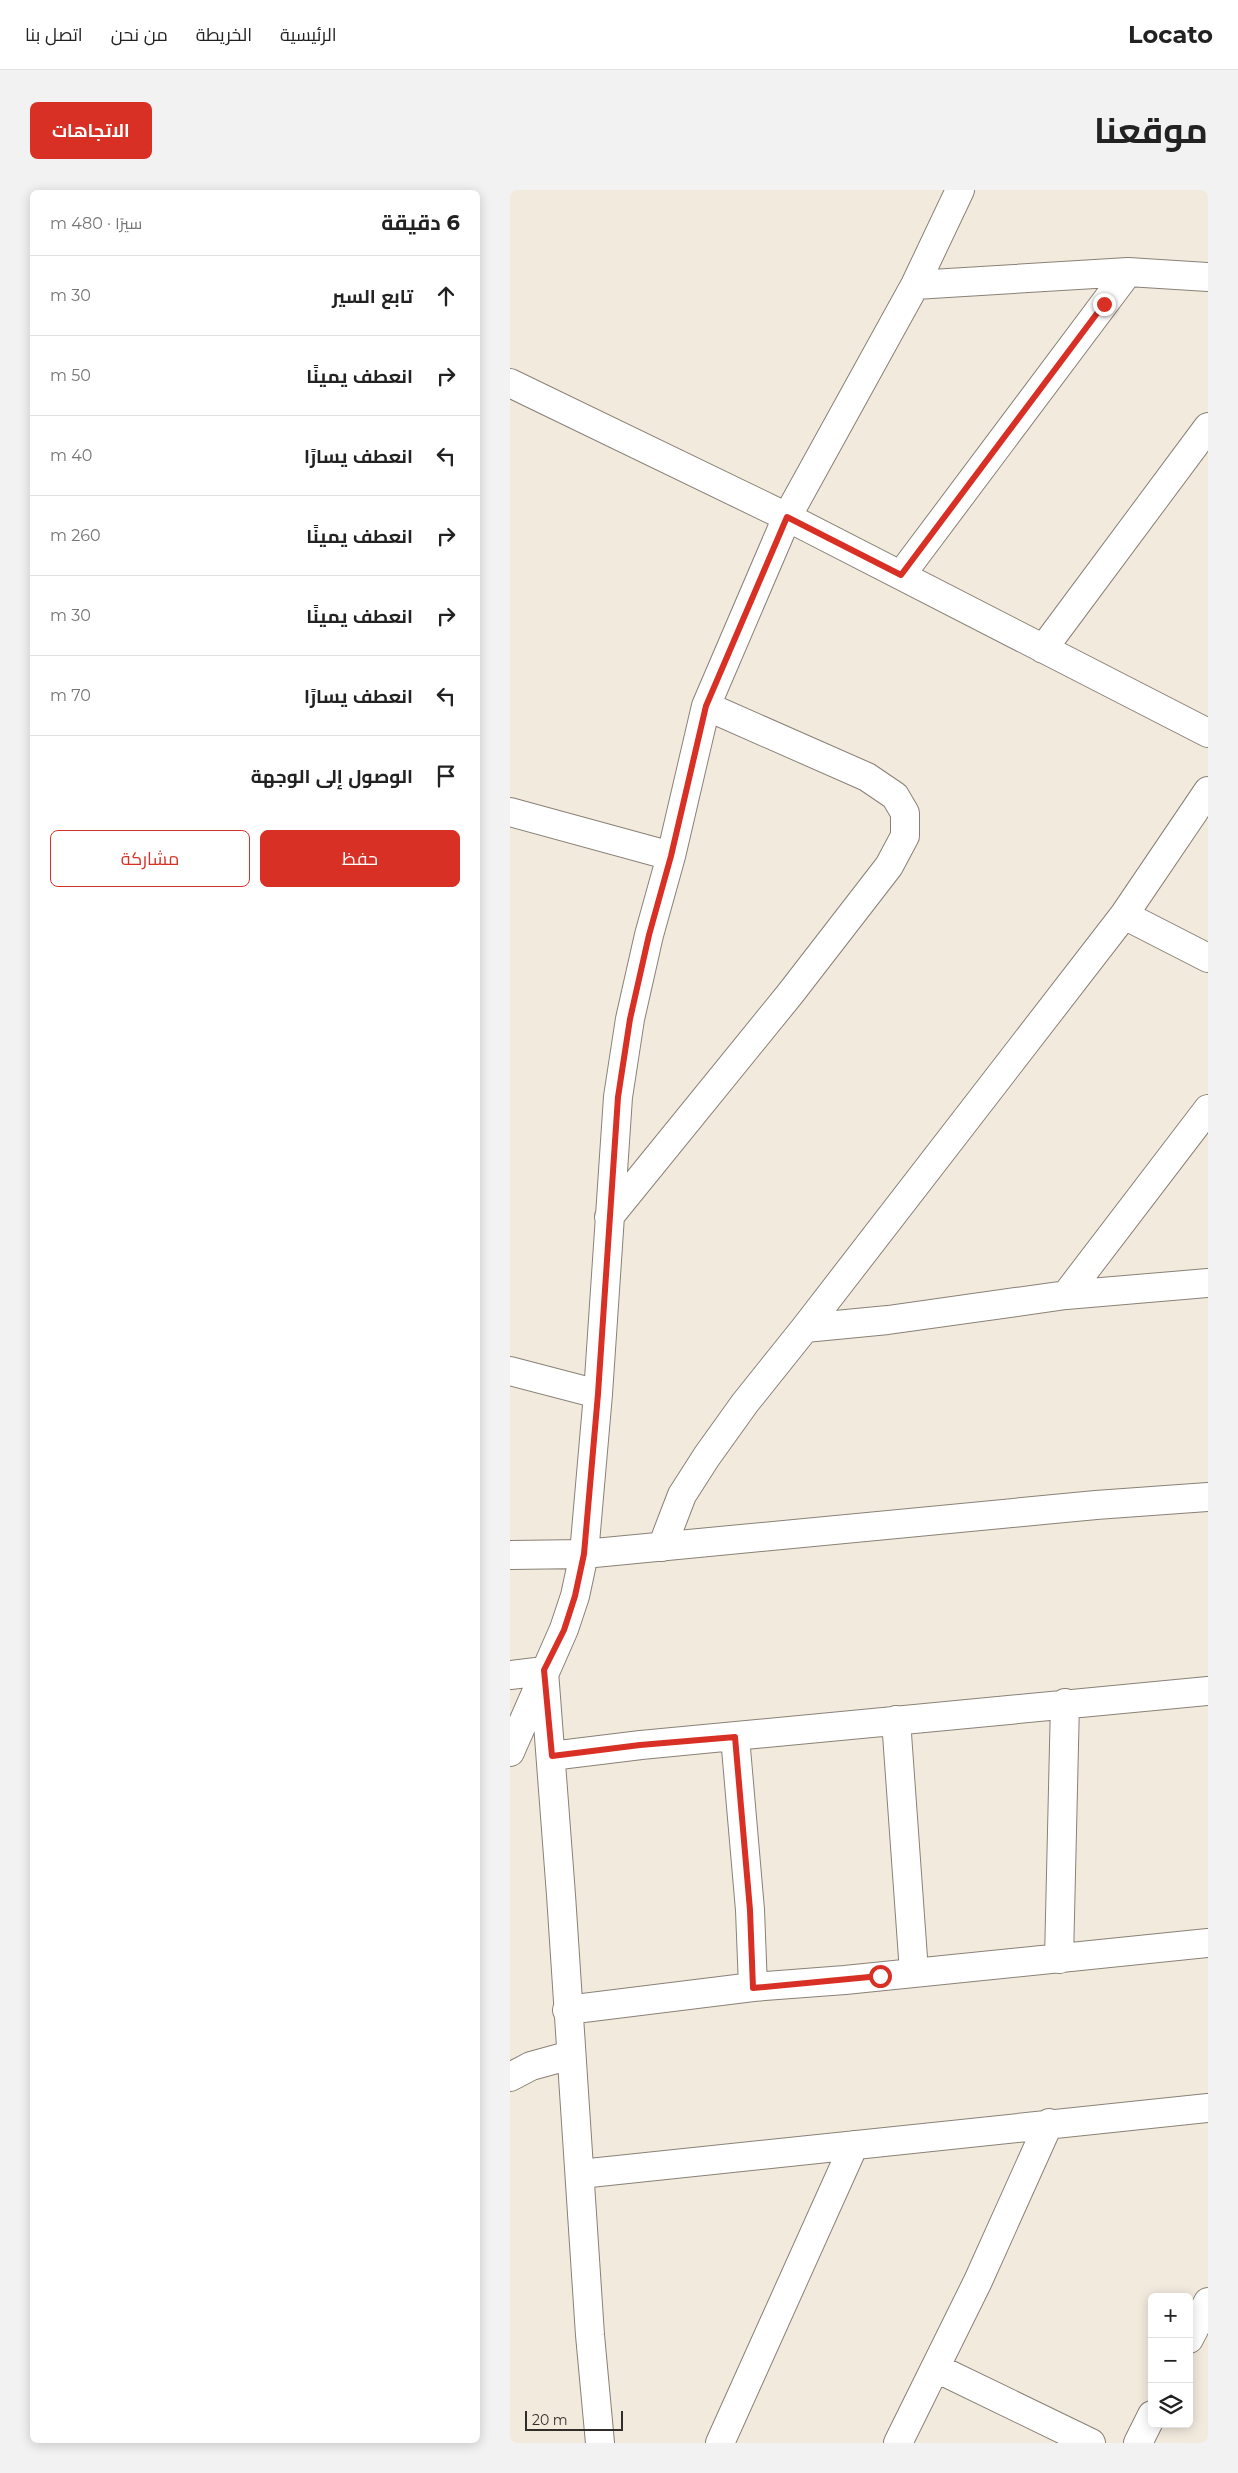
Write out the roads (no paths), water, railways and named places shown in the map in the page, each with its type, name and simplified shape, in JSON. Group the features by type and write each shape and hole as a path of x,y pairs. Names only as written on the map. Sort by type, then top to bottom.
{"street":[{"path":"510,1752 544,1670 564,1630 575,1596 584,1554 598,1394 618,1097 630,1019 706,706 787,517 915,285 960,190"},
{"path":"915,285 1128,272 1208,277"},
{"path":"901,575 1128,272"},
{"path":"510,383 787,517 1208,733"},
{"path":"1044,649 1208,427"},
{"path":"609,1217 790,994 889,866 905,836 905,813 895,796 867,777 706,706"},
{"path":"662,1547 682,1496 707,1456 745,1403 1124,915 1208,791"},
{"path":"510,812 671,856"},
{"path":"1124,915 1208,958"},
{"path":"1066,1295 1208,1109"},
{"path":"805,1328 888,1320 1066,1295 1208,1283"},
{"path":"510,1371 598,1394"},
{"path":"510,1555 584,1554 1096,1505 1208,1497"},
{"path":"510,1675 544,1670"},
{"path":"544,1670 552,1756 567,2010 599,2437 623,2443"},
{"path":"552,1756 640,1745 1065,1703 1208,1691"},
{"path":"1059,1960 1065,1703"},
{"path":"896,1720 914,1972"},
{"path":"735,1737 750,1910 753,1988"},
{"path":"567,2010 753,1988 1059,1960 1208,1943"},
{"path":"510,2076 531,2066 571,2055"},
{"path":"580,2174 1208,2108"},
{"path":"898,2443 936,2368 1026,2178 1049,2124"},
{"path":"720,2443 854,2145"},
{"path":"1190,2338 1208,2302"},
{"path":"936,2368 1091,2443"},
{"path":"1138,2443 1148,2423"}]}
